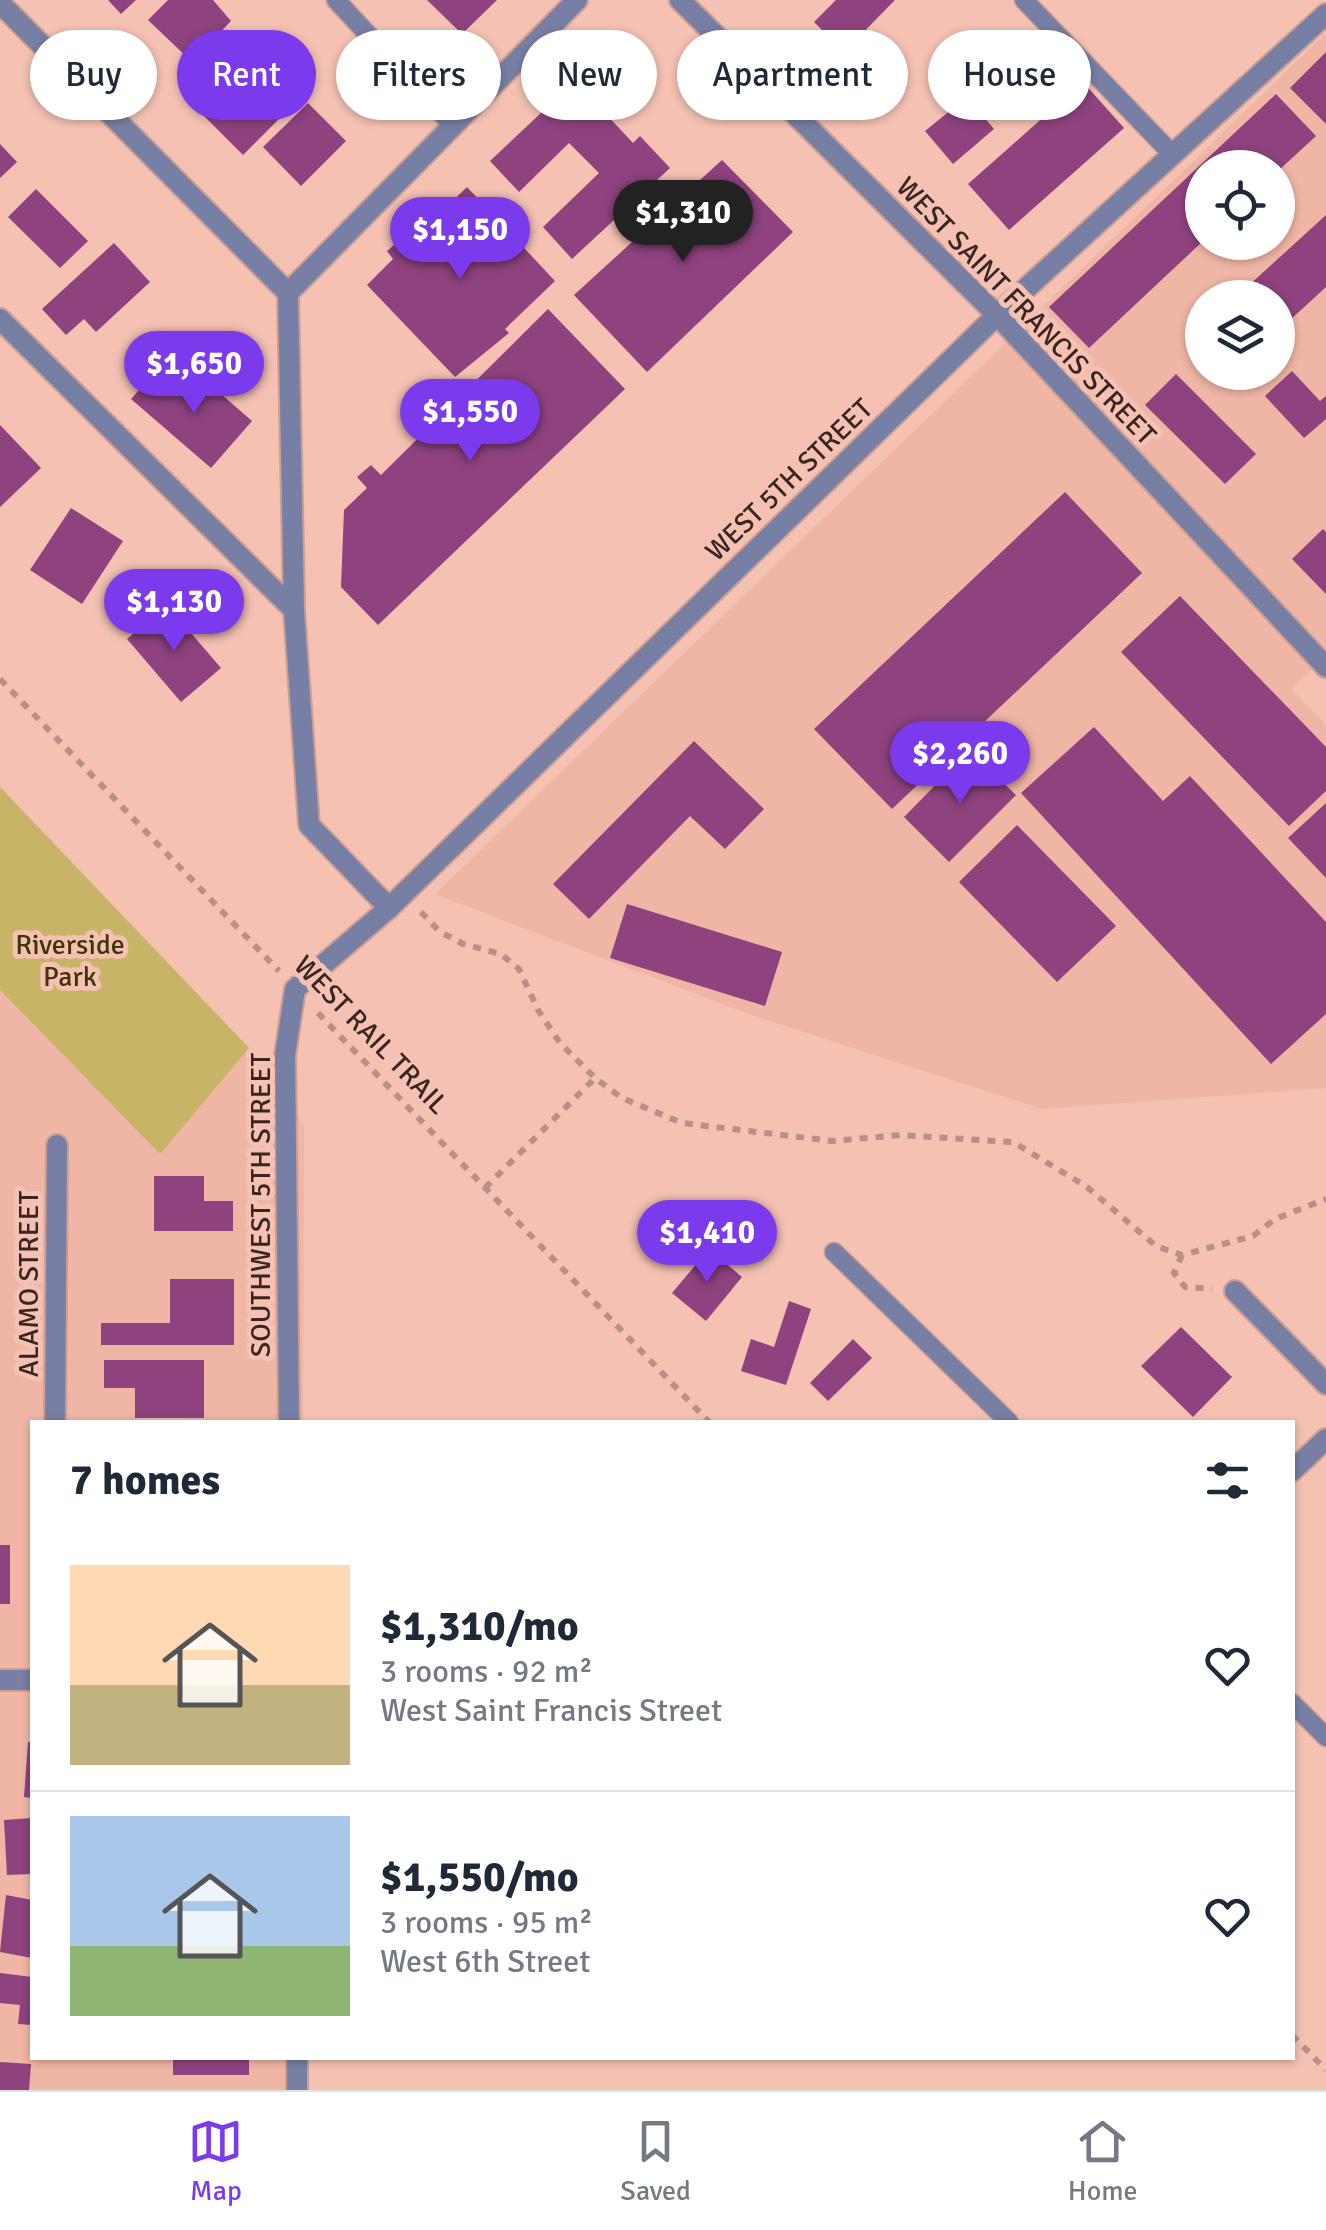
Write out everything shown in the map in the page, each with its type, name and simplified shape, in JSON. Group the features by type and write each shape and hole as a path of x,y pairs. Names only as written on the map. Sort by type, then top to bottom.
{"street":[{"path":"288,293 576,0"},
{"name":"WEST SAINT FRANCIS STREET","path":"680,0 997,315 1326,666"},
{"path":"0,3 288,293 294,610 309,824 389,908"},
{"name":"WEST 5TH STREET","path":"295,988 389,908 997,315 1326,14"},
{"path":"0,319 294,610"},
{"name":"SOUTHWEST 5TH STREET","path":"290,1420 285,1055 295,988"},
{"name":"ALAMO STREET","path":"55,1420 57,1145"},
{"path":"1234,1291 1326,1384"},
{"path":"1295,1468 1326,1439"},
{"path":"0,1680 30,1680"},
{"path":"297,2060 298,2090"}],"lane":[{"path":"336,0 452,126"},
{"path":"1024,0 1173,155"},
{"path":"834,1252 1007,1420"},
{"path":"1295,1706 1326,1737"}],"path":[{"name":"WEST RAIL TRAIL","path":"0,679 707,1420"},
{"path":"406,891 440,932 463,944 501,954 520,969 538,1010 560,1043 595,1078 622,1098 682,1123 744,1127 832,1141 901,1135 1013,1142 1087,1186 1156,1246 1182,1256 1253,1236 1275,1219 1326,1199"},
{"path":"486,1188 595,1078"},
{"path":"1182,1256 1174,1273 1186,1287 1234,1291"},
{"path":"1295,2037 1326,2070"}],"shaded area":[{"path":"1326,33 1326,656 1291,689 1326,725 1326,1088 1042,1109 754,1016 435,894 1185,169 1185,260 1295,260 1295,150 1205,150"},
{"path":"0,990 159,1153 249,1048 304,1126 303,1420 30,1420 30,2060 299,2060 299,2090 0,2090"}],"green space":[{"name":"Riverside Park","path":"0,787 249,1048 160,1154 0,990"}],"building":[{"path":"108,0 136,0 121,14"},
{"path":"168,0 213,0 231,21 222,30 177,30 177,48 148,20"},
{"path":"427,0 497,0 466,30 458,30"},
{"path":"836,0 895,0 866,30 822,30 814,22"},
{"path":"1326,52 1326,124 1290,88"},
{"path":"1091,91 1124,128 1009,230 968,184 1040,120 1091,120"},
{"path":"1276,94 1316,136 1295,155 1295,150 1216,150"},
{"path":"316,111 346,141 301,186 263,147 291,120 316,120"},
{"path":"208,120 278,120 243,155"},
{"path":"534,120 611,120 633,143 640,136 670,168 572,259 543,227 599,173 569,143 519,192 490,161"},
{"path":"939,120 986,120 994,129 953,164 925,131"},
{"path":"0,144 17,162 0,178"},
{"path":"722,160 793,232 647,372 574,295"},
{"path":"1185,179 1185,258 1089,348 1049,307"},
{"path":"467,187 555,281 505,329 509,333 455,377 367,285 393,259 387,251 410,231 415,238"},
{"path":"36,189 88,241 60,268 8,217"},
{"path":"1326,215 1326,287 1295,315 1295,280 1255,280 1277,260 1295,260 1295,243"},
{"path":"114,243 150,282 96,332 84,319 66,335 42,309"},
{"path":"548,309 625,389 378,625 341,587 344,510 367,488 357,477 371,465 381,475"},
{"path":"154,373 178,395 197,373 252,421 211,468 131,399"},
{"path":"1176,374 1185,383 1185,390 1192,390 1256,454 1225,484 1145,405"},
{"path":"1295,374 1320,401 1326,396 1326,419 1304,438 1265,396 1271,390 1295,390"},
{"path":"0,425 41,468 0,507"},
{"path":"1065,492 1142,573 892,809 814,729"},
{"path":"71,508 123,541 82,604 30,570"},
{"path":"1323,529 1326,532 1326,594 1292,559"},
{"path":"1180,596 1326,747 1326,791 1289,826 1121,652"},
{"path":"167,605 221,668 181,702 127,639"},
{"path":"1094,727 1163,801 1190,776 1326,922 1326,1014 1271,1064 1021,793"},
{"path":"694,741 764,809 725,849 690,816 589,919 553,884"},
{"path":"970,750 1016,795 949,862 904,817"},
{"path":"1326,803 1326,878 1288,838"},
{"path":"1017,825 1116,926 1057,982 959,882"},
{"path":"627,904 782,952 765,1006 610,958"},
{"path":"154,1176 204,1176 204,1201 233,1201 233,1231 154,1231"},
{"path":"709,1249 742,1277 706,1321 672,1293"},
{"path":"170,1279 234,1279 234,1345 101,1345 101,1323 170,1323"},
{"path":"789,1301 811,1309 786,1385 741,1371 751,1339 774,1347"},
{"path":"1181,1327 1232,1377 1193,1417 1141,1366"},
{"path":"853,1339 872,1358 828,1401 810,1383"},
{"path":"104,1360 204,1360 204,1418 135,1418 135,1388 104,1388"},
{"path":"0,1545 10,1545 10,1604 0,1604"},
{"path":"28,1742 30,1742 30,1798 24,1797"},
{"path":"30,1818 30,1874 7,1875 4,1820"},
{"path":"6,1895 30,1900 30,1958 0,1952"},
{"path":"0,1973 30,1977 30,2025 18,2024 20,2005 0,2003"},
{"path":"173,2060 249,2060 249,2075 173,2075"},
{"path":"0,2062 31,2064 29,2090 0,2090"}]}
